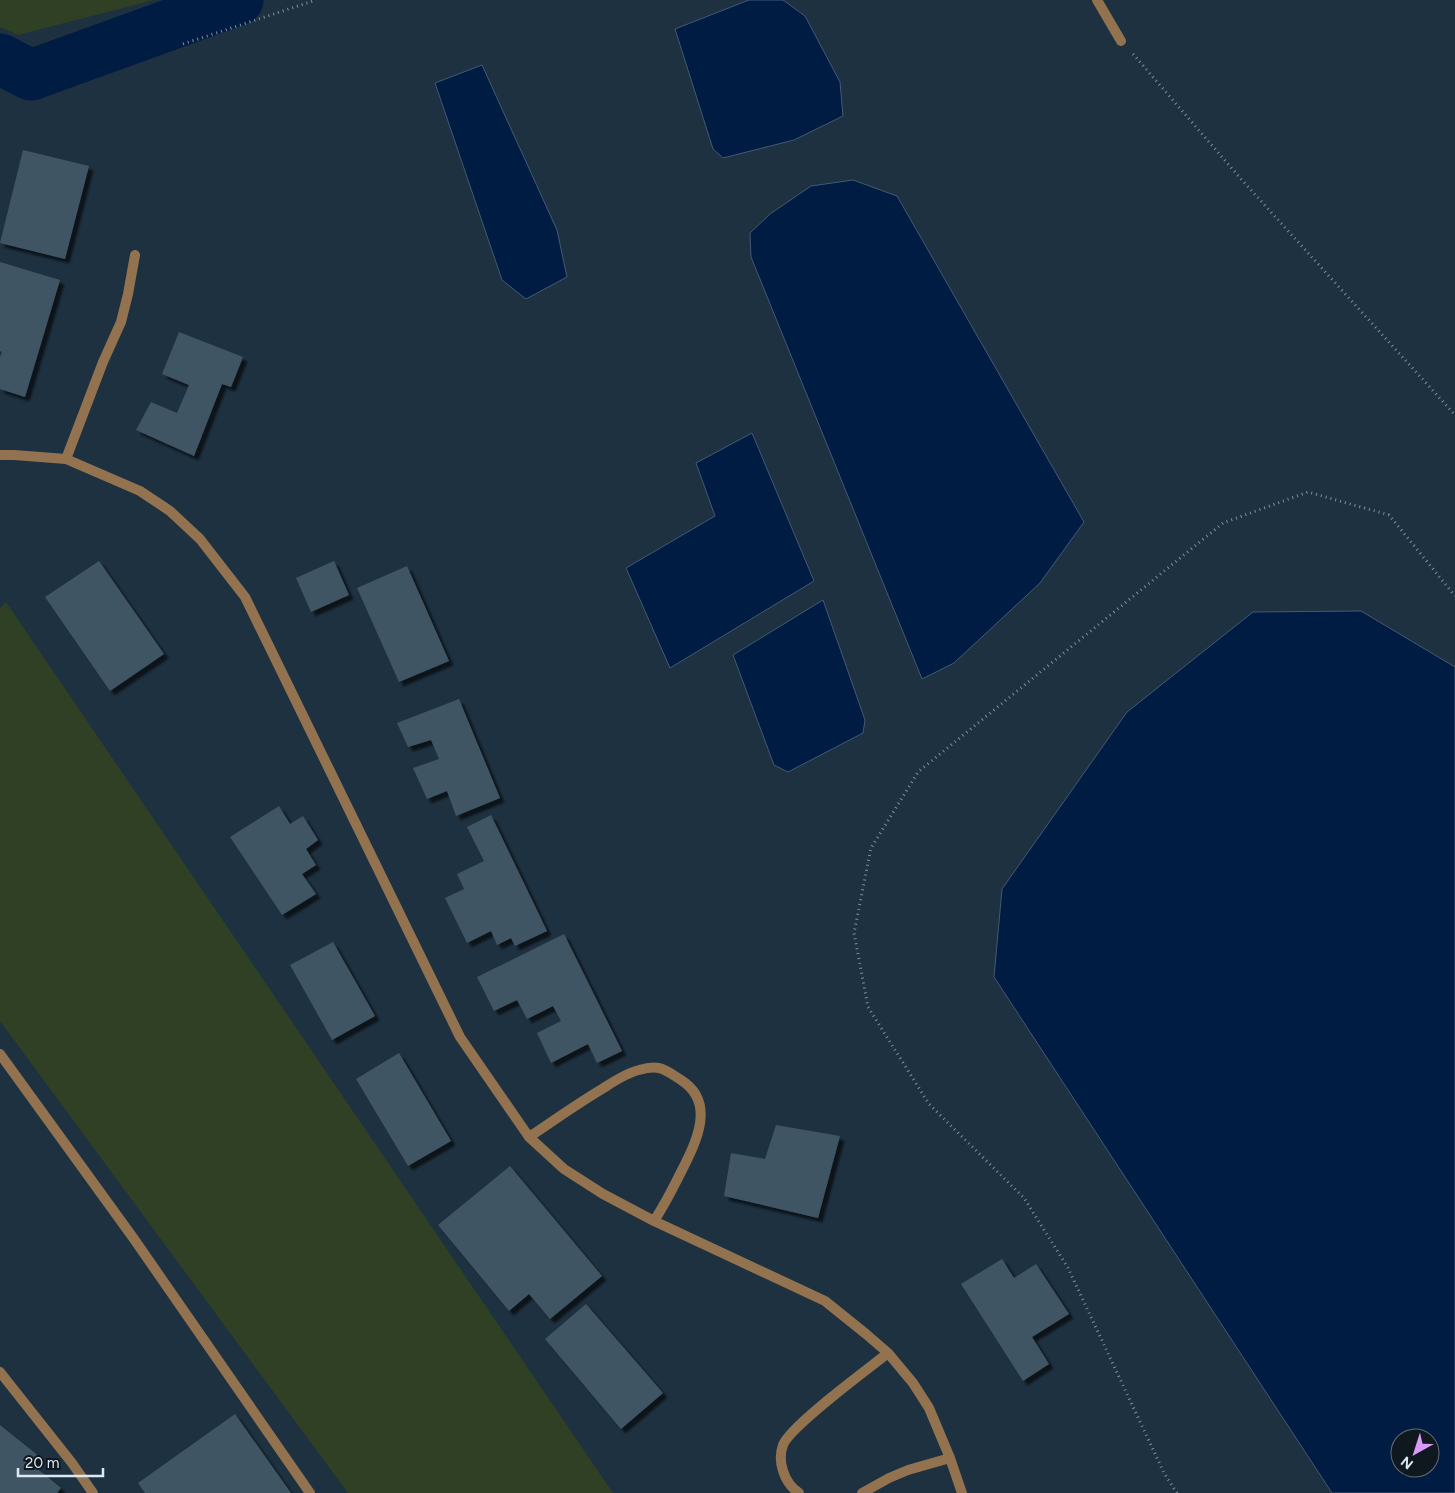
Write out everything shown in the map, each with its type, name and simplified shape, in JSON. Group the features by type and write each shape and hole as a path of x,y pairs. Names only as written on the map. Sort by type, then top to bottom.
{"street":[{"path":"1097,0 1121,41"},
{"path":"66,459 103,362 121,322 135,255"},
{"path":"0,455 66,459 140,491 170,510 200,538 245,597 460,1037 529,1137 564,1169 603,1194 654,1221 825,1301 888,1353 913,1383 929,1408 962,1493"},
{"path":"0,1054 134,1239 310,1493"},
{"path":"529,1137 588,1098 638,1070 657,1066 690,1086 699,1102 701,1119 698,1135 668,1198 654,1221"},
{"path":"799,1493 786,1479 780,1459 783,1444 790,1434 810,1416 888,1353"},
{"path":"0,1372 72,1463 93,1493"},
{"path":"862,1493 908,1470 950,1458"}],"path":[{"path":"183,44 316,0"},
{"path":"1121,41 1241,179 1455,415"},
{"path":"1177,1493 1164,1473 1068,1268 1024,1198 929,1104 868,1007 854,933 871,848 918,772 1223,522 1308,492 1389,515 1455,596"}],"green space":[{"path":"0,0 154,0 18,35 0,27"},
{"path":"6,602 613,1493 348,1493 0,1021 0,608"}],"water":[{"path":"749,0 783,0 805,16 840,82 843,116 794,140 723,158 713,149 675,29"},
{"path":"482,65 557,230 567,277 526,299 502,280 435,83"},
{"path":"853,180 897,196 1084,522 1040,583 954,663 922,679 751,257 750,233 770,214 811,186"},
{"path":"752,433 814,581 670,668 626,568 715,516 696,463"},
{"path":"823,600 865,720 863,733 788,772 774,765 733,655"},
{"path":"1361,611 1455,667 1455,1493 1332,1493 994,977 1002,889 1127,712 1253,612"}],"building":[{"path":"23,150 89,166 65,259 0,243"},
{"path":"0,262 60,280 25,397 0,389 0,357 2,352 0,351"},
{"path":"179,332 243,357 231,387 222,384 194,456 136,430 151,402 177,413 189,385 162,374"},
{"path":"99,561 164,654 110,691 45,597"},
{"path":"334,561 349,595 311,612 296,578"},
{"path":"407,566 449,661 399,682 357,588"},
{"path":"459,699 500,798 456,816 447,791 427,799 413,768 439,759 431,740 408,747 397,723"},
{"path":"279,806 290,824 303,816 318,840 306,849 316,865 302,874 316,894 282,915 230,837"},
{"path":"491,815 547,931 515,946 511,938 497,945 491,931 467,943 445,898 464,889 457,874 484,861 467,827"},
{"path":"564,934 622,1051 597,1063 588,1044 551,1063 537,1033 561,1021 553,1006 527,1019 517,1000 494,1011 477,977"},
{"path":"333,942 375,1016 332,1040 290,965"},
{"path":"399,1053 451,1141 408,1166 356,1079"},
{"path":"776,1125 840,1136 818,1218 724,1196 731,1153 765,1159"},
{"path":"510,1166 602,1276 550,1319 529,1294 509,1311 438,1225"},
{"path":"1002,1259 1014,1278 1036,1264 1069,1314 1032,1337 1049,1364 1023,1381 961,1284"},
{"path":"586,1304 663,1393 621,1429 545,1339"},
{"path":"235,1414 291,1493 145,1493 138,1483"},
{"path":"0,1425 40,1457 33,1465 61,1488 57,1493 0,1493"}],"waterway":[{"path":"0,59 31,75 238,0"}]}
